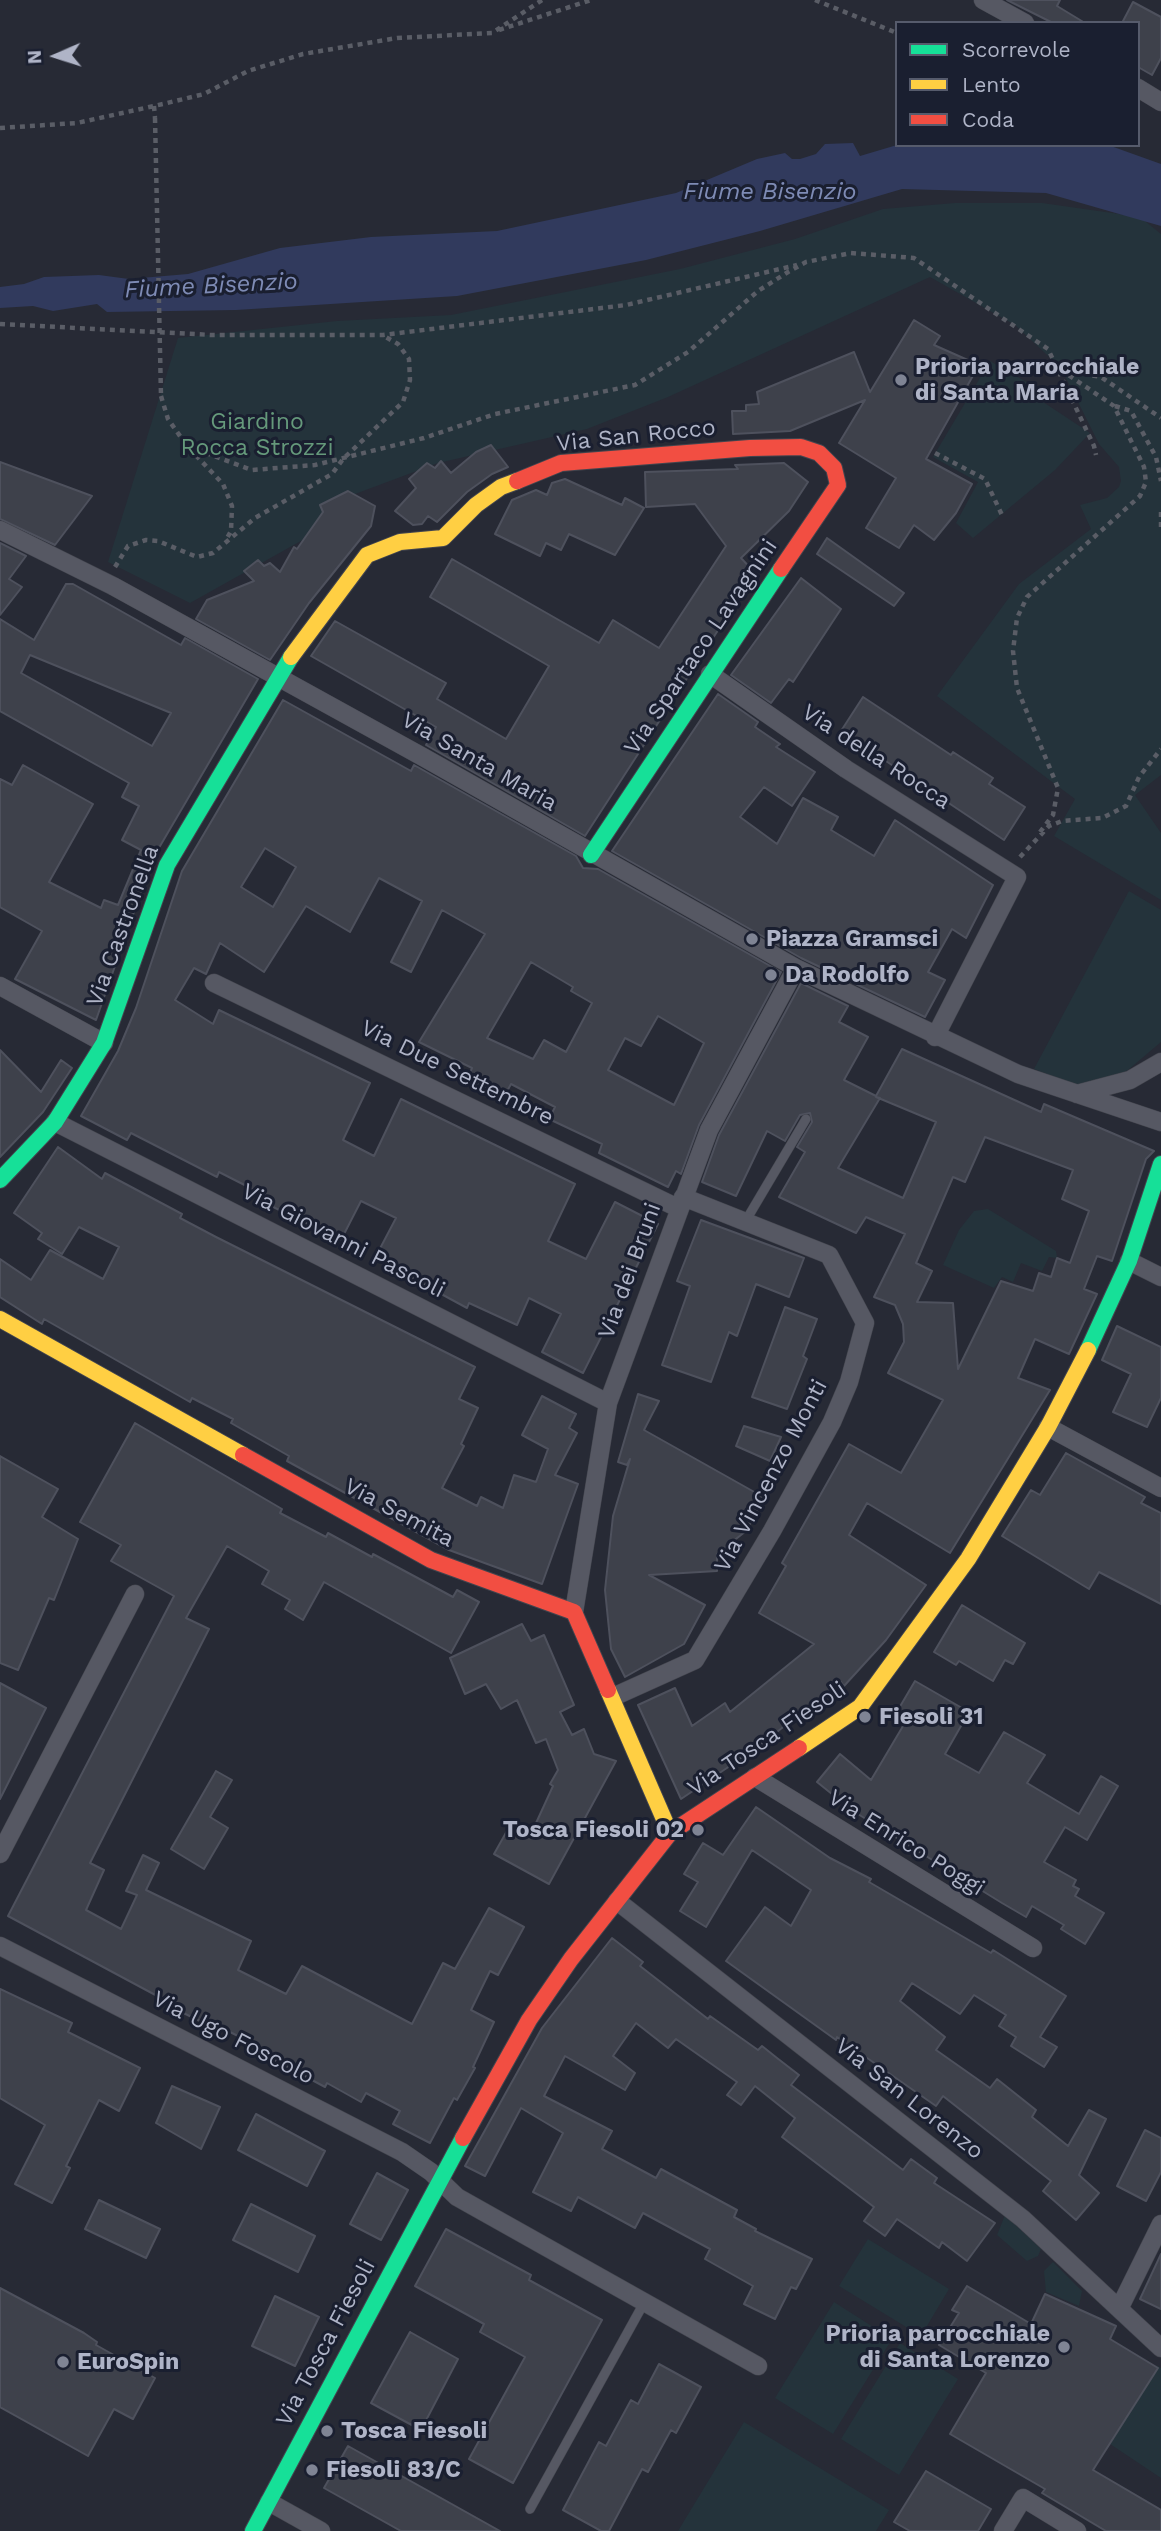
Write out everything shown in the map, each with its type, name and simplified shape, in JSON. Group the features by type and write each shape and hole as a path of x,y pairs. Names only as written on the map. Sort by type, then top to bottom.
{"street":[{"path":"983,0 1021,21"},
{"path":"1140,89 1161,102"},
{"name":"Via San Rocco","path":"277,678 321,613 367,555 400,542 443,538 475,505 501,487 534,472 568,461 750,447 801,447 819,453 832,463"},
{"name":"Via Spartaco Lavagnini","path":"591,855 710,674 834,496 838,485 832,463"},
{"name":"Via Santa Maria","path":"0,530 106,583 423,757 591,855 796,968 935,1037 1018,1074 1161,1122"},
{"name":"Via della Rocca","path":"710,674 846,769 1013,874"},
{"name":"Via Castronella","path":"0,1180 55,1122 104,1043 167,866 184,832 277,678"},
{"path":"935,1037 1013,874"},
{"name":"Via dei Bruni","path":"574,1612 608,1403 680,1202 709,1130 796,968"},
{"name":"Via Due Settembre","path":"215,983 680,1202"},
{"path":"0,986 104,1043"},
{"path":"1074,1095 1130,1080 1161,1062"},
{"name":"Via Giovanni Pascoli","path":"55,1122 608,1403"},
{"name":"Via Tosca Fiesoli","path":"253,2530 439,2181 529,2020 670,1833 850,1716 868,1699 968,1559 1048,1427 1085,1358 1129,1261 1161,1164"},
{"name":"Via Vincenzo Monti","path":"612,1697 695,1660 772,1531 832,1422 849,1382 864,1323 829,1255 745,1222 680,1202"},
{"path":"1129,1261 1161,1277"},
{"name":"Via Semita","path":"0,1319 431,1560 574,1612"},
{"path":"1048,1427 1161,1488"},
{"path":"0,1854 135,1594"},
{"path":"574,1612 670,1833"},
{"name":"Via Enrico Poggi","path":"755,1777 1032,1948"},
{"name":"Via San Lorenzo","path":"617,1901 976,2181 1058,2249 1161,2348"},
{"name":"Via Ugo Foscolo","path":"0,1946 402,2152 439,2181"},
{"path":"439,2181 457,2197 758,2366"},
{"path":"1120,2307 1161,2224"},
{"path":"1003,2531 1023,2498 1077,2531"},
{"path":"270,2502 321,2531"}],"lane":[{"path":"745,1222 806,1119"},
{"path":"530,2509 645,2301"}],"path":[{"path":"492,33 542,0"},
{"path":"0,128 77,123 204,94 248,71 303,54 397,37 492,33 591,0"},
{"path":"815,0 895,32"},
{"path":"154,106 161,396 168,419 187,446 223,484 232,506 231,531 224,544"},
{"path":"0,324 212,335 383,335 626,305 851,253 888,253 914,258 1048,349 1096,455"},
{"path":"187,446 252,470 274,470 342,459 424,438 495,414 635,385 663,370 758,291 806,262"},
{"path":"106,583 121,555 133,542 158,541 197,557 213,553 255,518 332,474 342,459 402,402 410,380 409,359 398,344 383,335"},
{"path":"1059,369 1114,406 1131,411 1156,457 1161,481"},
{"path":"1059,369 1101,377 1161,418"},
{"path":"1013,874 1053,815 1059,788 1017,688 1013,651 1017,618 1027,597 1140,496 1146,482 1144,467 1114,406"},
{"path":"935,453 985,480 1002,515"},
{"path":"1161,512 1161,530"},
{"path":"1040,832 1062,821 1102,818 1126,806 1139,777 1161,749"}],"green space":[{"name":"Giardino Rocca Strozzi","path":"955,203 1042,203 1140,217 1161,234 1161,775 1135,795 1161,833 1161,900 1054,836 1075,799 937,696 1019,584 1091,529 1080,505 1107,498 1119,487 1121,481 1119,467 1099,444 1061,368 1015,325 930,277 668,397 587,429 438,463 339,500 308,537 190,603 108,562 178,338 337,321 451,315 680,269 795,239 883,209"},
{"path":"990,361 1037,388 1034,396 1090,433 1055,470 973,538 956,523 978,482 933,457"},
{"path":"1129,891 1161,910 1161,1042 1122,1075 1078,1086 1034,1069"},
{"path":"988,1209 1056,1251 1057,1258 1049,1257 1042,1271 1021,1263 1013,1282 1002,1277 994,1288 943,1265 959,1230 974,1211"},
{"path":"1005,2215 1041,2249 1038,2256 1027,2261 997,2235"},
{"path":"868,2239 949,2289 921,2336 839,2286"},
{"path":"1053,2262 1082,2291 1079,2306 1046,2292 1044,2271"},
{"path":"834,2302 892,2339 833,2434 775,2398"},
{"path":"900,2343 958,2379 899,2475 841,2439"},
{"path":"1156,2365 1161,2368 1161,2478 1110,2444 1158,2368"},
{"path":"744,2422 889,2510 876,2531 678,2531"}],"water":[{"name":"Fiume Bisenzio","path":"853,143 860,156 895,146 1114,147 1161,164 1161,226 1046,193 902,189 760,231 646,260 457,296 236,310 107,312 97,304 53,311 33,306 0,308 0,287 24,284 44,277 99,275 129,279 188,274 280,248 371,237 497,231 676,193 757,159 785,153 792,159 800,159 816,154 825,144"}],"building":[{"path":"1007,0 1060,0 1057,6 1082,21 1049,21"},
{"path":"1133,2 1161,17 1161,58 1152,75 1140,68 1140,21 1123,21"},
{"path":"914,320 940,336 934,345 979,365 926,459 972,484 956,513 934,540 914,525 899,548 866,528 896,478 839,443 865,400 790,431 733,434 732,411 746,411 746,405 759,404 757,392 854,352 870,392"},
{"path":"491,445 508,467 492,474 467,492 437,522 428,516 422,524 413,525 395,511 416,488 409,479 427,463 435,468 441,461 451,473 476,452"},
{"path":"0,462 92,496 55,545 0,519"},
{"path":"784,463 808,482 789,511 741,558 755,573 585,836 426,745 436,727 311,656 335,621 446,683 437,699 506,739 549,666 430,597 452,559 599,643 613,620 659,648 726,546 695,504 646,507 645,472 738,469 735,465"},
{"path":"565,479 622,505 625,498 644,508 615,555 569,534 561,550 546,543 540,556 495,534 512,500 536,490 547,495 552,483"},
{"path":"348,491 375,506 371,526 309,603 270,660 196,619 207,600 254,581 244,571 258,560 264,566 270,563 280,572 294,547 297,549 323,512 320,505"},
{"path":"827,538 904,593 894,606 817,554"},
{"path":"0,543 26,556 9,579 22,587 0,615"},
{"path":"801,578 841,609 793,682 789,679 771,703 731,675"},
{"path":"66,584 73,584 181,645 185,638 258,679 153,858 96,1020 15,979 42,931 0,907 0,779 12,785 23,765 93,804 49,882 101,908 104,900 118,905 141,850 122,840 139,806 122,797 129,783 0,711 0,619 34,640","holes":["30,655 171,713 152,746 21,673"]},
{"path":"718,694 758,722 755,727 780,744 776,747 815,772 792,806 764,787 740,817 777,844 803,798 838,817 831,830 874,856 895,820 993,885 966,938 952,929 928,972 945,980 925,1017 801,958 612,851"},
{"path":"863,697 951,755 953,752 993,778 989,784 1025,807 1004,840 841,731"},
{"path":"283,700 411,771 414,765 576,856 583,868 598,869 781,972 699,1125 681,1174 676,1171 668,1187 599,1153 602,1144 549,1119 555,1107 511,1084 505,1095 467,1080 472,1068 419,1042 485,934 442,910 411,972 391,962 422,901 379,878 350,932 306,906 264,972 220,943 206,974 194,968 175,1000 213,1024 219,1010 370,1083 343,1140 374,1156 401,1099 575,1184 548,1241 586,1259 615,1202 658,1224 583,1373 542,1352 561,1314 529,1298 517,1325 469,1303 467,1308 375,1258 396,1218 361,1201 341,1240 267,1204 270,1198 219,1172 217,1177 131,1133 127,1140 81,1116 118,1051 136,1008 182,871","holes":["265,848 296,867 273,907 241,887","531,962 573,987 571,991 592,1003 566,1052 544,1040 533,1059 487,1038","658,1016 704,1043 674,1105 608,1070 625,1038 641,1046"]},
{"path":"801,983 848,1006 839,1022 868,1037 844,1080 876,1096 902,1049 1041,1112 1044,1104 1154,1151 1146,1159 1112,1261 1097,1256 1084,1289 1097,1294 1069,1354 1035,1339 1018,1378 1050,1390 950,1553 867,1503 849,1535 926,1585 886,1640 844,1686 841,1682 755,1749 681,1799 638,1705 675,1688 692,1726 725,1703 730,1712 814,1644 759,1613 786,1566 782,1563 849,1444 901,1473 943,1400 888,1373 904,1342 903,1324 895,1305 874,1297 905,1234 866,1217 856,1233 779,1197 805,1152 797,1147 812,1122 810,1113 800,1115 785,1141 767,1131 736,1196 702,1182 719,1135","holes":["880,1099 936,1122 903,1198 838,1168","985,1137 1073,1170 1062,1199 1089,1211 1070,1263 1057,1258 1051,1277 1039,1273 1033,1291 1001,1281 958,1369 953,1303 917,1302 932,1271 916,1263 953,1177 965,1182"]},
{"path":"0,1050 41,1092 61,1060 72,1068 43,1112 0,1157"},
{"path":"58,1147 102,1179 105,1173 182,1214 180,1218 216,1237 475,1367 459,1399 478,1408 461,1444 464,1446 442,1488 477,1506 481,1497 503,1508 514,1475 536,1482 548,1449 522,1435 542,1396 576,1414 569,1428 577,1433 555,1475 578,1484 542,1584 449,1550 287,1461 289,1456 231,1423 233,1419 192,1398 190,1402 44,1319 42,1324 0,1297 0,1259 31,1280 50,1250 103,1279 119,1247 79,1227 62,1254 38,1239 42,1233 14,1213"},
{"path":"701,1220 804,1258 789,1297 756,1284 737,1336 729,1332 711,1382 662,1365 690,1286 677,1281"},
{"path":"785,1307 817,1319 803,1356 807,1359 787,1409 752,1397"},
{"path":"1117,1326 1161,1347 1161,1398 1147,1427 1113,1412 1131,1374 1102,1360"},
{"path":"638,1394 659,1401 644,1430 765,1498 746,1531 717,1554 717,1571 649,1575 705,1605 684,1644 625,1677 611,1649 605,1590 613,1516 630,1459 627,1465 618,1462"},
{"path":"135,1423 282,1509 280,1513 326,1537 328,1533 372,1557 373,1554 453,1597 457,1590 479,1602 451,1653 324,1582 303,1620 285,1609 290,1600 262,1584 269,1571 227,1546 186,1618 209,1629 90,1863 104,1870 86,1910 121,1929 137,1895 126,1891 143,1855 159,1863 146,1890 251,1941 238,1970 286,1994 302,1966 412,2024 443,1963 455,1969 489,1908 524,1927 498,1975 490,1971 471,2010 494,2022 473,2067 475,2068 457,2100 454,2098 430,2143 393,2124 400,2111 366,2093 361,2102 327,2083 325,2087 256,2050 258,2046 204,2019 202,2022 173,2008 174,2005 8,1916 174,1596 111,1561 121,1545 80,1522"},
{"path":"744,1426 781,1437 770,1461 736,1446"},
{"path":"1066,1453 1145,1497 1141,1503 1161,1513 1161,1604 1099,1572 1089,1589 1002,1536 1031,1490 1040,1495"},
{"path":"0,1456 58,1489 42,1517 78,1539 54,1600 49,1598 18,1670 0,1663"},
{"path":"962,1605 1025,1643 1013,1664 1005,1660 993,1681 959,1661 956,1665 934,1652"},
{"path":"522,1624 531,1641 544,1635 574,1705 560,1712 572,1735 584,1729 594,1754 616,1761 549,1884 494,1854 512,1822 531,1834 553,1786 550,1784 558,1770 546,1739 536,1743 517,1700 501,1709 486,1684 465,1694 450,1658"},
{"path":"915,1681 969,1712 945,1754 979,1773 1004,1732 1045,1755 1027,1783 1079,1814 1101,1776 1118,1786 1087,1840 1065,1827 1044,1862 1076,1880 1073,1886 1079,1889 1075,1896 1104,1913 1085,1944 1061,1929 1064,1925 1032,1906 1026,1917 1002,1903 853,1811 817,1782 840,1754 871,1780 906,1721 895,1715"},
{"path":"0,1683 46,1708 0,1799"},
{"path":"216,1771 232,1780 210,1817 228,1828 204,1869 171,1849"},
{"path":"756,1807 830,1858 871,1879 869,1882 991,1953 993,1950 1066,1996 1040,2037 1057,2047 1044,2067 1011,2046 1016,2037 999,2026 1006,2015 974,1995 960,2014 912,1983 900,2001 945,2037 936,2050 990,2088 997,2079 1036,2110 1032,2117 1068,2146 1089,2110 1106,2119 1079,2175 1099,2193 1076,2220 1043,2191 1051,2181 943,2096 936,2106 837,2037 836,2040 726,1961 765,1907 791,1926 811,1890 752,1850 706,1927 680,1911 698,1882 684,1874 703,1843 723,1855"},
{"path":"612,1938 643,1962 640,1966 708,2019 710,2016 758,2050 762,2046 799,2075 791,2085 903,2170 911,2159 937,2178 934,2183 995,2223 967,2261 942,2242 939,2248 897,2219 885,2236 864,2221 874,2207 782,2137 795,2118 755,2086 741,2105 727,2095 737,2082 676,2039 668,2048 636,2023 613,2056 635,2073 625,2090 565,2056 544,2096 612,2131 602,2149 656,2178 661,2169 737,2210 734,2217 756,2229 755,2231 812,2259 796,2289 791,2287 775,2319 744,2304 753,2286 705,2259 710,2249 643,2213 635,2228 578,2197 571,2211 533,2192 563,2133 521,2108 485,2176 465,2166 542,2028"},
{"path":"0,1989 72,2023 68,2032 140,2068 119,2111 99,2100 66,2166 70,2168 52,2203 15,2184 45,2125 0,2098"},
{"path":"172,2086 220,2107 201,2149 156,2123"},
{"path":"256,2114 325,2151 307,2186 238,2150"},
{"path":"1145,2130 1161,2138 1161,2172 1146,2201 1117,2186"},
{"path":"377,2173 408,2190 381,2240 350,2224"},
{"path":"99,2200 160,2229 146,2258 85,2229"},
{"path":"251,2204 315,2236 298,2272 233,2240"},
{"path":"446,2229 531,2275 529,2280 602,2320 513,2483 469,2459 525,2357 480,2332 484,2324 415,2286"},
{"path":"1161,2254 1161,2309 1140,2299"},
{"path":"967,2286 1031,2324 1045,2294 1116,2326 1110,2339 1158,2368 1093,2470 1161,2510 1161,2531 1106,2531 1042,2493 1045,2489 950,2434 986,2373 939,2345 959,2313 952,2310"},
{"name":"EuroSpin","path":"0,2288 84,2333 97,2342 96,2345 155,2378 133,2419 114,2409 88,2456 0,2407"},
{"path":"275,2296 319,2317 295,2366 252,2346"},
{"path":"410,2332 458,2359 421,2430 371,2403"},
{"path":"659,2364 701,2387 676,2433 671,2430 648,2472 642,2469 609,2531 601,2531 563,2510 599,2442 606,2446 631,2400 638,2404"},
{"path":"348,2446 500,2531 401,2531 324,2488"},
{"path":"926,2471 991,2509 978,2531 910,2531 894,2522"}],"traffic: fast":[{"path":"591,855 781,569"},
{"path":"0,1180 55,1122 104,1043 167,865 291,657"},
{"path":"1088,1350 1129,1261 1161,1164"},
{"path":"253,2531 463,2138"}],"traffic: slow":[{"path":"291,657 367,555 400,542 443,538 476,505 501,487 517,481"},
{"path":"0,1319 243,1455"},
{"path":"799,1748 860,1707 968,1559 1048,1427 1088,1350"},
{"path":"608,1690 670,1833"}],"traffic: jam":[{"path":"517,481 561,463 750,448 801,447 819,453 834,468 838,485 781,569"},
{"path":"243,1455 431,1560 574,1612 608,1690"},
{"path":"463,2138 529,2020 571,1959 670,1833 799,1748"}],"place":[{"name":"Prioria parrocchiale di Santa Maria","path":"901,380"},
{"name":"Piazza Gramsci","path":"752,939"},
{"name":"Da Rodolfo","path":"771,975"},
{"name":"Fiesoli 31","path":"865,1717"},
{"name":"Tosca Fiesoli 02","path":"698,1830"},
{"name":"Prioria parrocchiale di Santa Lorenzo","path":"1064,2347"},
{"name":"EuroSpin","path":"63,2362"},
{"name":"Tosca Fiesoli","path":"327,2431"},
{"name":"Fiesoli 83/C","path":"312,2470"}]}
